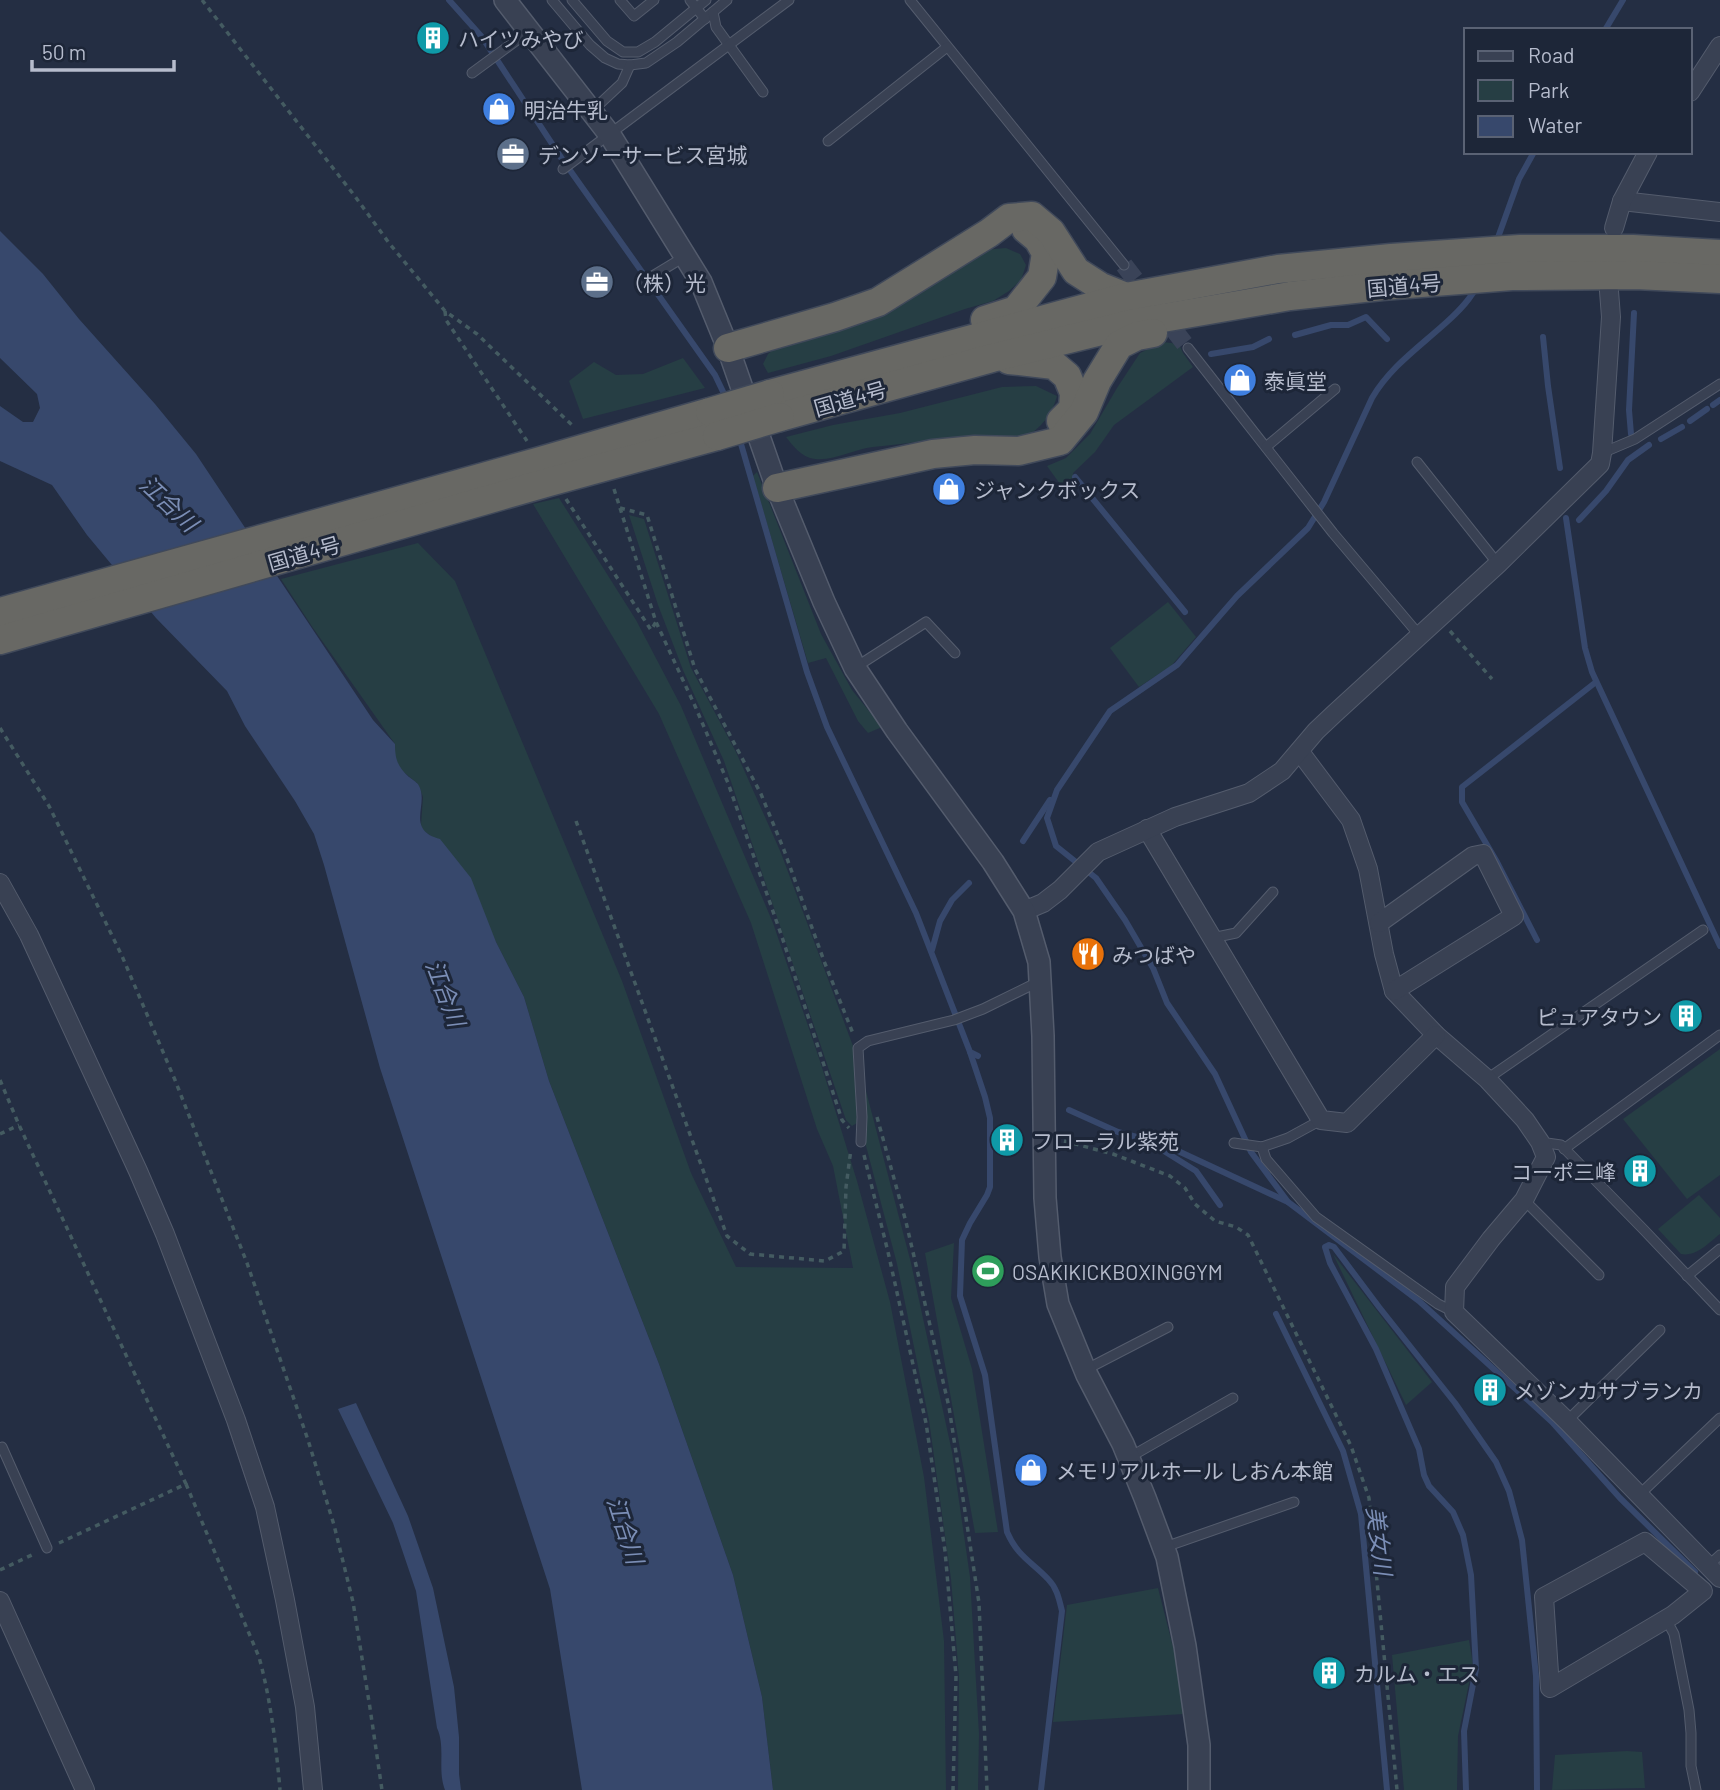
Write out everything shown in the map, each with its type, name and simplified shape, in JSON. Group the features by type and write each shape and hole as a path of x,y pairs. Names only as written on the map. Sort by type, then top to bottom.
{"highway":[{"path":"728,348 878,302 1009,218 1032,216 1051,232 1076,271 1101,287 1126,297"},
{"path":"883,363 921,341 1016,310 1042,278 1046,253 1038,239 1025,229 989,233"},
{"name":"国道4号","path":"0,612 544,471 775,406 992,358 1134,323 1290,296 1382,286 1516,262 1633,249 1720,254"},
{"name":"国道4号","path":"775,406 883,363 1126,297 1278,269 1391,258 1516,262 1635,275 1720,279"},
{"path":"777,488 933,454 975,450 1019,452 1060,441 1084,412 1097,381 1119,345 1137,336 1248,314 1290,296"},
{"path":"992,358 1054,365 1067,376 1074,393 1073,409 1050,433 1019,452"},
{"name":"国道4号","path":"0,640 544,471"}],"street":[{"path":"505,0 610,135 701,282 728,348 777,488 824,602 855,668 897,731 993,862 1024,911 1039,962 1043,1036 1045,1198 1058,1304 1085,1370 1129,1458 1167,1557 1185,1646 1199,1745 1199,1790"},
{"path":"1692,89 1720,46"},
{"path":"1614,228 1622,201 1647,154"},
{"path":"1622,201 1720,212"},
{"path":"1024,911 1043,903 1098,852 1175,817 1249,793 1282,771 1316,730 1498,565 1600,464 1611,317 1609,291"},
{"path":"1300,752 1351,820 1368,869 1394,991 1436,1035 1487,1079 1525,1120 1541,1142 1546,1157 1524,1200 1455,1287 1454,1312 1717,1568 1703,1591 1666,1619 1550,1688 1544,1597 1645,1542 1703,1591"},
{"path":"1147,830 1321,1120 1347,1123 1436,1035"},
{"path":"1379,923 1473,856 1483,854 1514,916 1394,991"},
{"path":"0,883 33,944 149,1196 236,1420 265,1507 285,1600 305,1707 313,1790"},
{"path":"0,1601 85,1790"}],"lane":[{"path":"552,0 590,45 605,58 618,64 630,65 646,62 677,42 705,19 712,5"},
{"path":"588,0 575,4 607,41 623,52 638,52 654,42 693,4 712,5 727,0"},
{"path":"621,0 634,16 654,0"},
{"path":"563,169 789,0"},
{"path":"910,0 1124,265"},
{"path":"693,4 705,19"},
{"path":"712,5 716,27 763,93"},
{"path":"472,73 530,31"},
{"path":"828,141 947,47"},
{"path":"592,111 622,83 630,65"},
{"path":"641,283 686,256"},
{"path":"1188,348 1333,533 1420,636"},
{"path":"1602,453 1635,439 1720,384"},
{"path":"1266,447 1335,389"},
{"path":"1417,462 1498,565"},
{"path":"855,668 926,622 955,653"},
{"path":"1212,938 1236,933 1273,892"},
{"path":"1487,1079 1703,930"},
{"path":"861,1142 858,1048 868,1041 954,1020 1040,982"},
{"path":"1564,1149 1720,1035"},
{"path":"1234,1143 1258,1147 1288,1138 1321,1120"},
{"path":"1541,1142 1561,1145 1720,1310"},
{"path":"1258,1147 1316,1217 1438,1304 1454,1312"},
{"path":"1524,1200 1599,1275"},
{"path":"1687,1276 1720,1249"},
{"path":"1085,1370 1168,1327"},
{"path":"1567,1421 1660,1330"},
{"path":"1129,1458 1233,1398"},
{"path":"1639,1495 1720,1418"},
{"path":"2,1447 47,1548"},
{"path":"1163,1548 1294,1502"},
{"path":"1666,1619 1674,1634 1689,1710 1691,1766 1696,1790"}],"path":[{"path":"202,0 354,195 388,243 446,311 477,334 576,430"},
{"path":"446,311 446,320 651,631 656,622"},
{"path":"614,487 656,622 728,783 842,1120 861,1142 926,1423 945,1551 956,1676 953,1790"},
{"path":"620,508 648,515 695,669 761,794 858,1048"},
{"path":"1440,618 1492,679"},
{"path":"0,728 49,806 122,956 175,1080 247,1263 308,1440 334,1525 353,1602 382,1790"},
{"path":"576,821 727,1236 750,1254 825,1261 844,1251 846,1187 853,1133"},
{"path":"0,1080 186,1484 259,1657 273,1719 280,1790"},
{"path":"874,1106 906,1222 949,1407 979,1603 987,1790"},
{"path":"0,1134 19,1125"},
{"path":"1044,1138 1114,1154 1170,1176 1185,1188 1195,1204 1215,1221 1236,1227 1248,1235 1351,1446 1369,1498 1397,1790"},
{"path":"0,1570 186,1484"}],"green space":[{"path":"1006,248 1020,254 1026,265 1021,280 993,301 831,356 768,373 763,364 768,354 778,345 982,250"},
{"path":"1163,342 1179,344 1193,367 1114,425 1095,452 1073,473 1075,486 1060,484 1047,466 1066,458 1090,434 1140,353"},
{"path":"683,358 705,388 583,419 569,381 594,362 616,375 643,374"},
{"path":"1036,386 1057,396 1053,408 1041,425 1021,438 992,436 932,440 866,448 837,457 815,459 802,454 786,437 900,413 1002,387"},
{"path":"757,472 821,634 852,690 882,727 868,733 858,721 826,658 808,663 753,476"},
{"path":"559,498 636,620 681,706 773,923 857,1181 890,1302 924,1477 944,1641 946,1790 773,1790 762,1697 733,1575 659,1364 549,1081 524,997 496,942 432,837 423,830 423,797 418,784 400,769 395,758 395,744 281,579 418,543 455,581 622,981 691,1173 736,1267 853,1268 833,1166 817,1129 751,923 659,714 533,504"},
{"path":"629,515 644,519 691,668 736,752 781,853 853,1046 857,1123 852,1126 846,1120 724,761 683,670 658,605"},
{"path":"1168,602 1196,637 1171,666 1139,687 1110,648"},
{"path":"1720,1049 1720,1175 1687,1199 1623,1119"},
{"path":"866,1091 911,1263 952,1452 970,1577 979,1734 978,1790 958,1790 959,1677 951,1579 929,1420 897,1264 865,1142"},
{"path":"1699,1195 1720,1218 1720,1234 1697,1251 1681,1254 1658,1229"},
{"path":"954,1243 951,1298 972,1369 998,1532 975,1533 925,1253"},
{"path":"1333,1254 1432,1382 1406,1405"},
{"path":"1158,1588 1175,1655 1184,1714 1053,1722 1067,1605"},
{"path":"1469,1640 1473,1664 1458,1736 1457,1790 1404,1790 1392,1655"},
{"path":"1642,1752 1645,1788 1552,1790 1555,1755"}],"water":[{"name":"江合川","path":"0,231 43,274 196,454 373,720 395,744 400,766 421,789 420,822 423,829 440,839 471,878 496,942 524,997 549,1081 659,1364 733,1575 762,1697 773,1790 582,1790 550,1589 380,1068 314,834 245,726 227,691 156,618 87,535 52,485 0,461 0,406 23,422 33,422 40,408 37,394 0,358"},
{"path":"356,1403 408,1516 433,1588 454,1687 461,1790 445,1790 443,1782 440,1735 416,1591 393,1523 338,1409"}],"waterway":[{"path":"449,0 482,37 562,159 715,375 727,400"},
{"path":"1606,28 1623,0"},
{"path":"1496,243 1519,179 1533,154"},
{"path":"1288,1202 1251,1152 1215,1074 1167,1003 1153,968 1125,920 1096,878 1056,846 1047,818 1057,790 1110,711 1177,665 1237,596 1308,528 1324,502 1372,398 1403,360 1460,310 1476,288"},
{"path":"1631,434 1629,410 1634,313"},
{"path":"1295,335 1331,325 1348,325 1366,317 1387,339"},
{"path":"1543,337 1560,468"},
{"path":"1211,354 1253,347 1269,339"},
{"path":"1713,405 1720,400"},
{"path":"1690,421 1707,409"},
{"path":"1661,439 1682,427"},
{"path":"739,437 807,672 827,727 916,913 970,1052 978,1056"},
{"path":"1579,520 1606,491 1628,460 1649,445"},
{"path":"1075,477 1185,612"},
{"path":"1566,518 1585,648 1592,672 1720,946"},
{"path":"1537,940 1497,862 1462,802 1462,787 1596,682"},
{"path":"1023,841 1050,800"},
{"path":"932,950 940,921 952,900 969,883"},
{"path":"970,1052 990,1118 990,1187 962,1240 960,1296 985,1375 1007,1532 1020,1553 1051,1582 1062,1611 1041,1790"},
{"path":"1069,1110 1118,1132 1163,1144 1288,1202 1419,1301 1552,1422 1620,1498 1695,1572"},
{"name":"美女川","path":"1142,1142 1164,1151 1196,1171 1220,1205"},
{"path":"1466,1790 1464,1731 1476,1669 1471,1575 1463,1535 1453,1512 1429,1486 1419,1449 1376,1349 1330,1263 1325,1247 1329,1245 1334,1247 1455,1403 1496,1462 1509,1491 1522,1540 1536,1676 1537,1790"},
{"name":"美女川","path":"1276,1314 1343,1451 1361,1514 1387,1790"}],"tunnel":[{"path":"1124,265 1188,348"}],"place":[{"name":"ハイツみやび","path":"433,38"},
{"name":"明治牛乳","path":"499,109"},
{"name":"デンソーサービス宮城","path":"513,154"},
{"name":"（株）光","path":"597,282"},
{"name":"泰眞堂","path":"1240,380"},
{"name":"ジャンクボックス","path":"949,489"},
{"name":"みつばや","path":"1088,954"},
{"name":"ピュアタウン","path":"1686,1016"},
{"name":"フローラル紫苑","path":"1007,1140"},
{"name":"コーポ三峰","path":"1640,1171"},
{"name":"OSAKIKICKBOXINGGYM","path":"988,1271"},
{"name":"メゾンカサブランカ","path":"1490,1390"},
{"name":"メモリアルホール しおん本館","path":"1031,1470"},
{"name":"カルム・エス","path":"1329,1673"}]}
